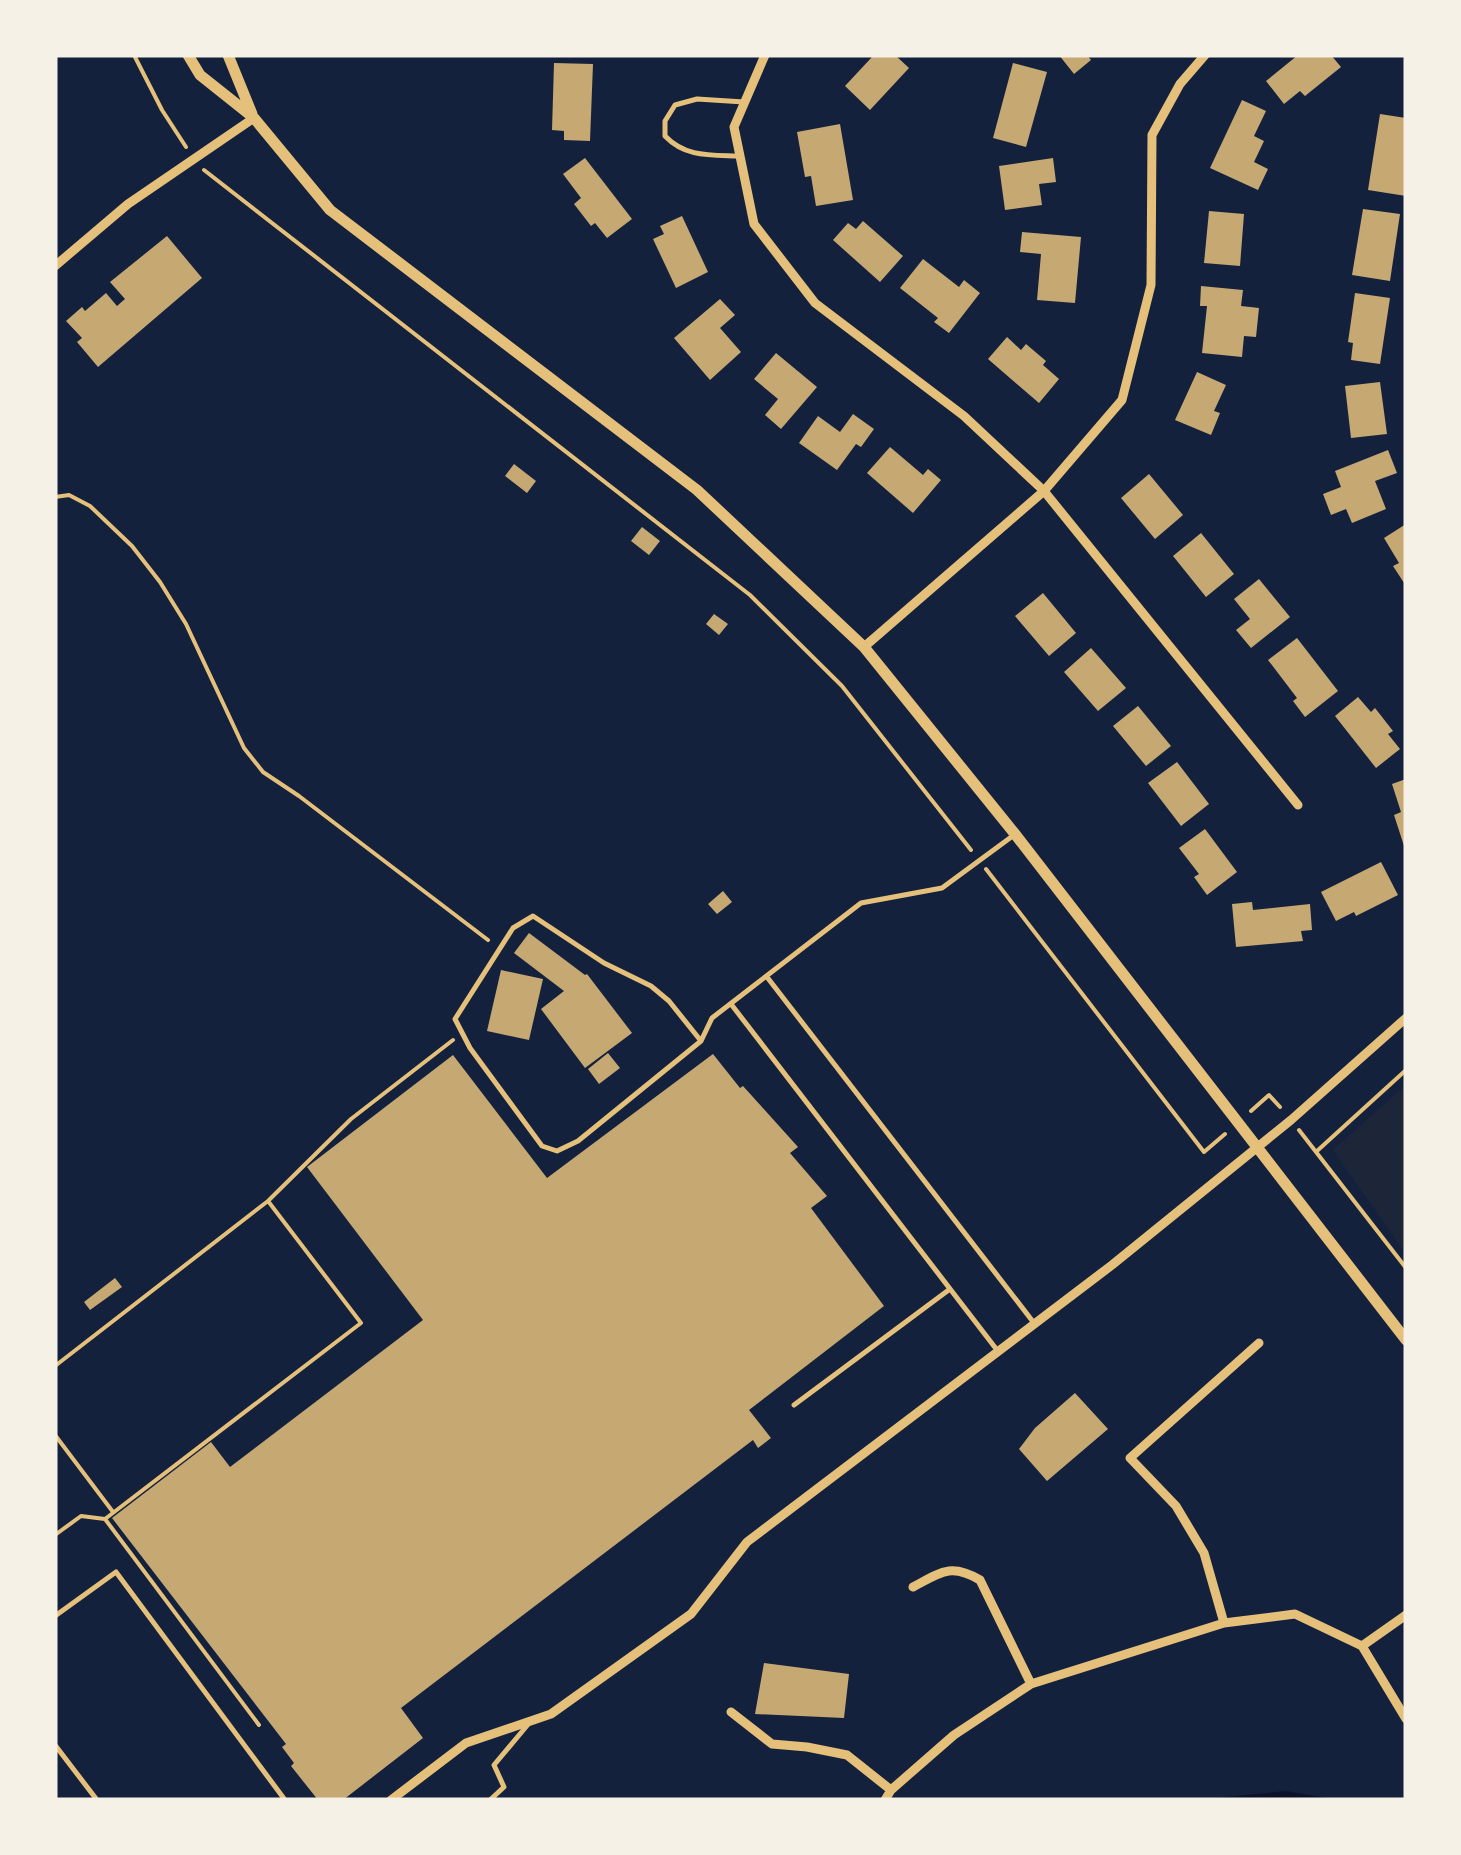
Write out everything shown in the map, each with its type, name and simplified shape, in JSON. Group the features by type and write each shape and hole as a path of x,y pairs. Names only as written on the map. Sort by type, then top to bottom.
{"street":[{"path":"188,55 200,75 254,118 330,210 697,490 864,646 1015,834 1406,1340"},
{"path":"228,55 254,118"},
{"path":"765,55 734,127 754,224 815,302 964,416 1044,491 1298,806"},
{"path":"864,646 1044,491 1122,400 1151,285 1152,135 1180,84 1205,55"},
{"path":"55,266 128,204 254,118"},
{"path":"391,1800 466,1743 550,1714 691,1614 747,1542 1112,1265 1258,1148 1406,1018"},
{"path":"1224,1623 1204,1553 1176,1506 1130,1458 1259,1343"},
{"path":"912,1586 944,1570 964,1571 980,1580 1031,1684"},
{"path":"731,1712 772,1744 807,1746 847,1755 888,1795 954,1735 1031,1684 1224,1623 1295,1614 1362,1646 1406,1719"},
{"path":"1362,1646 1406,1615"}],"lane":[{"path":"737,156 695,155 675,147 665,136 665,121 676,106 698,99 744,102"},
{"path":"701,1041 651,986 604,964 533,916 513,928 454,1020 542,1146 557,1151 578,1141 701,1041 712,1018 861,903 942,888 1015,834"},
{"path":"767,976 1034,1323"},
{"path":"731,1004 998,1351"},
{"path":"794,1405 950,1288"},
{"path":"55,1616 116,1572 285,1800"},
{"path":"490,1800 504,1786 494,1765 532,1720"},
{"path":"55,1744 97,1800"}],"path":[{"path":"134,55 162,110 193,157 218,184 279,227 750,595 842,686 1204,1152"},
{"path":"55,497 69,495 90,506 132,546 160,582 186,624 244,748 262,772 474,928 498,950"},
{"path":"55,1366 268,1201 351,1119 462,1033"},
{"path":"1406,1070 1317,1151 1406,1268"},
{"path":"55,1535 80,1516 104,1519 360,1323 268,1201"},
{"path":"55,1435 114,1512"},
{"path":"104,1519 259,1725"}],"shaded area":[{"path":"1406,1085 1406,1254 1333,1150"},
{"path":"1286,1791 1338,1800 1196,1800"}],"building":[{"path":"870,55 895,55 909,68 870,110 845,86"},
{"path":"1059,55 1087,55 1091,60 1074,74"},
{"path":"1298,55 1331,55 1341,67 1305,96 1300,91 1284,104 1266,81"},
{"path":"554,63 593,64 590,141 564,140 564,131 552,130"},
{"path":"1013,63 1047,72 1026,147 993,138"},
{"path":"1242,100 1266,111 1254,136 1264,141 1254,162 1268,169 1258,190 1210,168"},
{"path":"1380,114 1406,118 1406,196 1368,190"},
{"path":"840,124 853,200 816,206 811,176 805,177 797,132"},
{"path":"585,158 632,219 607,238 595,223 591,226 574,204 581,198 563,174"},
{"path":"1053,158 1056,182 1039,184 1042,205 1005,210 999,166"},
{"path":"1363,209 1400,214 1390,281 1352,275"},
{"path":"1209,211 1244,214 1240,266 1204,263"},
{"path":"682,216 708,272 676,288 653,239 664,234 660,226"},
{"path":"863,221 903,256 880,282 833,240 848,223 856,229"},
{"path":"1022,232 1081,237 1075,303 1037,300 1041,254 1020,252"},
{"path":"167,236 202,278 98,367 77,342 82,338 66,321 106,293 117,306 125,299 110,282"},
{"path":"923,259 959,287 964,280 980,293 949,333 934,322 938,318 900,288"},
{"path":"1201,286 1243,290 1241,306 1259,308 1256,337 1244,336 1242,357 1202,353 1207,306 1200,306"},
{"path":"1355,293 1390,298 1380,364 1351,360 1353,343 1348,342"},
{"path":"720,299 735,315 720,328 741,352 710,380 674,338"},
{"path":"1007,337 1021,350 1026,344 1059,379 1039,403 988,359"},
{"path":"776,353 817,387 781,429 765,415 778,399 754,379"},
{"path":"1197,372 1226,385 1214,411 1220,413 1211,435 1175,420"},
{"path":"1380,382 1387,434 1351,438 1345,386"},
{"path":"853,414 874,429 861,447 856,444 837,470 799,443 818,416 840,432"},
{"path":"890,447 923,475 928,469 941,480 913,513 867,473"},
{"path":"1388,450 1397,473 1375,481 1386,509 1352,523 1346,509 1331,515 1323,494 1341,487 1335,471"},
{"path":"514,464 536,481 527,493 505,476"},
{"path":"1149,474 1183,515 1155,539 1121,498"},
{"path":"1406,524 1406,586 1393,566 1399,563 1384,538"},
{"path":"642,527 660,541 649,555 631,541"},
{"path":"1201,533 1234,574 1206,597 1173,556"},
{"path":"1259,579 1290,617 1251,648 1236,630 1250,619 1234,599"},
{"path":"1043,593 1076,633 1049,656 1015,616"},
{"path":"714,614 728,624 719,635 706,624"},
{"path":"1297,638 1338,691 1305,717 1293,701 1297,698 1268,660"},
{"path":"1091,648 1126,688 1098,711 1064,672"},
{"path":"1358,697 1371,712 1375,708 1393,731 1388,734 1400,749 1376,768 1335,716"},
{"path":"1138,706 1171,746 1146,766 1113,726"},
{"path":"1177,762 1209,804 1181,826 1148,783"},
{"path":"1406,779 1405,849 1394,815 1401,812 1392,784"},
{"path":"1205,829 1237,872 1207,895 1194,877 1199,874 1179,848"},
{"path":"1381,862 1398,895 1356,916 1354,912 1336,921 1321,892"},
{"path":"723,891 732,902 717,914 708,904"},
{"path":"1252,902 1253,910 1310,904 1312,930 1301,931 1303,941 1236,947 1232,904"},
{"path":"529,933 587,974 632,1033 585,1068 541,1009 564,991 514,953"},
{"path":"501,970 543,979 529,1040 487,1031"},
{"path":"608,1053 620,1068 599,1084 588,1069"},
{"path":"713,1054 740,1088 743,1086 798,1147 790,1153 827,1196 811,1208 884,1306 749,1410 771,1438 758,1448 753,1440 401,1708 423,1738 343,1800 318,1800 291,1766 294,1763 282,1747 286,1744 112,1518 211,1442 230,1467 423,1320 307,1167 453,1055 547,1178"},
{"path":"115,1278 122,1287 90,1310 84,1302"},
{"path":"1075,1393 1108,1429 1047,1481 1019,1449 1035,1428"},
{"path":"764,1663 849,1674 844,1718 755,1714"}]}
